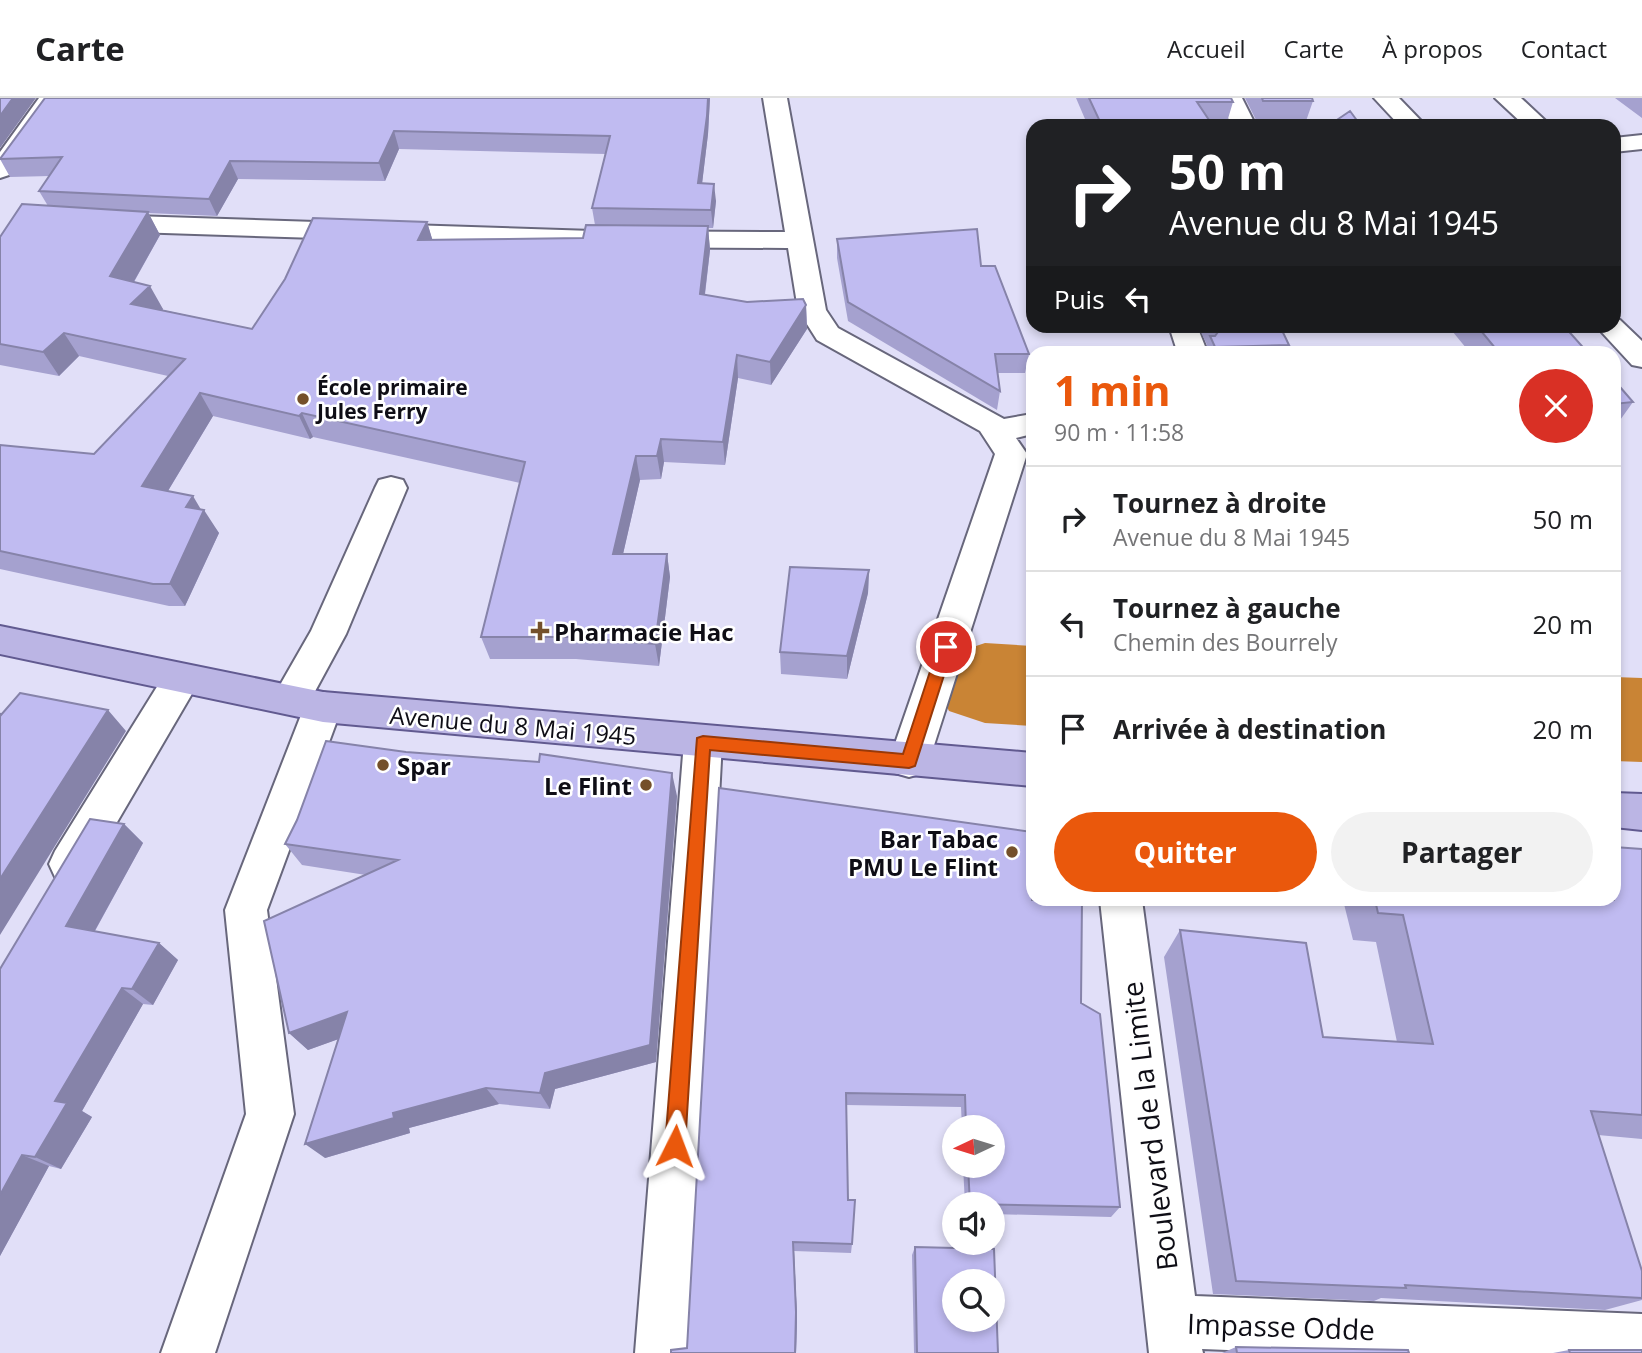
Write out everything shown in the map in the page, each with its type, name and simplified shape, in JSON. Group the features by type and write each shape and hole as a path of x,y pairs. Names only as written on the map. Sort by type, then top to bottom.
{"main road":[{"name":"Avenue du 8 Mai 1945","path":"0,640 181,680 307,703 703,742 1026,770"},
{"path":"1621,810 1642,811"}],"street":[{"path":"0,170 51,98"},
{"path":"775,98 813,310 827,334 991,424 1011,454 909,761"},
{"path":"1230,98 1240,119"},
{"path":"1386,98 1407,119"},
{"path":"1507,98 1531,119"},
{"path":"1621,144 1642,142"},
{"path":"73,220 154,226 593,239 801,240"},
{"path":"1617,333 1642,358"},
{"path":"996,431 1026,425"},
{"path":"188,1353 270,1114 246,910 328,634 391,488"},
{"path":"49,899 181,680"},
{"path":"662,1353 703,742"},
{"name":"Boulevard de la Limite","path":"1122,906 1174,1337"},
{"name":"Impasse Odde","path":"1174,1337 1642,1341"}],"building":[{"path":"0,98 13,98 0,116"},
{"path":"45,98 708,98 698,183 714,184 711,210 592,208 610,136 394,131 379,163 230,161 209,199 39,191 62,157 0,159"},
{"path":"1089,98 1231,98 1233,102 1197,102 1208,119 1099,119"},
{"path":"1262,98 1312,98 1313,101 1263,101"},
{"path":"1350,111 1356,119 1338,119"},
{"path":"22,204 148,212 110,276 150,286 131,304 252,329 285,279 313,218 427,222 418,240 583,238 586,225 708,226 700,294 747,302 803,299 806,305 770,362 737,355 723,442 661,439 657,456 636,456 613,554 667,554 655,644 570,637 481,637 525,462 200,393 142,486 193,496 186,507 204,510 170,584 153,584 0,551 0,445 94,454 185,359 64,333 43,352 0,344 0,237"},
{"path":"977,229 981,266 995,266 1026,346 1026,354 995,354 1000,391 848,302 837,239"},
{"path":"1217,333 1283,333 1289,345 1215,346 1210,336"},
{"path":"1483,333 1570,333 1582,346 1493,346"},
{"path":"1621,388 1633,402 1621,403"},
{"path":"790,567 869,570 847,656 780,652"},
{"path":"20,693 108,710 0,879 0,714"},
{"path":"326,741 406,752 539,762 540,754 672,773 650,1045 545,1073 540,1093 486,1088 393,1113 394,1118 305,1144 347,1012 289,1033 264,921 398,860 285,844 297,820"},
{"path":"719,788 1026,831 1026,906 1082,906 1081,1003 1100,1014 1120,1207 1005,1205 1005,1192 969,1192 969,1178 1005,1178 1005,1115 966,1115 965,1095 846,1093 848,1200 855,1200 852,1244 793,1242 795,1353 671,1353 671,1350 687,1348"},
{"path":"90,819 124,824 66,926 159,943 132,989 122,988 55,1101 67,1103 35,1157 22,1155 0,1195 0,969"},
{"path":"1621,848 1642,849 1642,1115 1591,1111 1642,1271 1642,1298 1405,1285 1406,1288 1236,1281 1180,930 1306,943 1323,1037 1433,1044 1403,915 1378,913 1376,906 1621,906"},
{"path":"915,1247 942,1248 942,1255 994,1255 995,1269 942,1269 942,1332 997,1332 998,1353 917,1353"},
{"path":"1236,1347 1408,1350 1409,1353 1237,1353"},
{"path":"1569,1350 1642,1350 1642,1353 1570,1353"}],"waterway":[{"path":"985,683 1026,686"},
{"path":"1621,719 1642,720"}],"place":[{"name":"École primaire Jules Ferry","path":"303,399"},
{"name":"Pharmacie Hac","path":"540,631"},
{"name":"Spar","path":"383,765"},
{"name":"Le Flint","path":"646,785"},
{"name":"Bar Tabac PMU Le Flint","path":"1012,852"}],"route":[{"path":"675,1146 703,742 909,761 946,647"}]}
